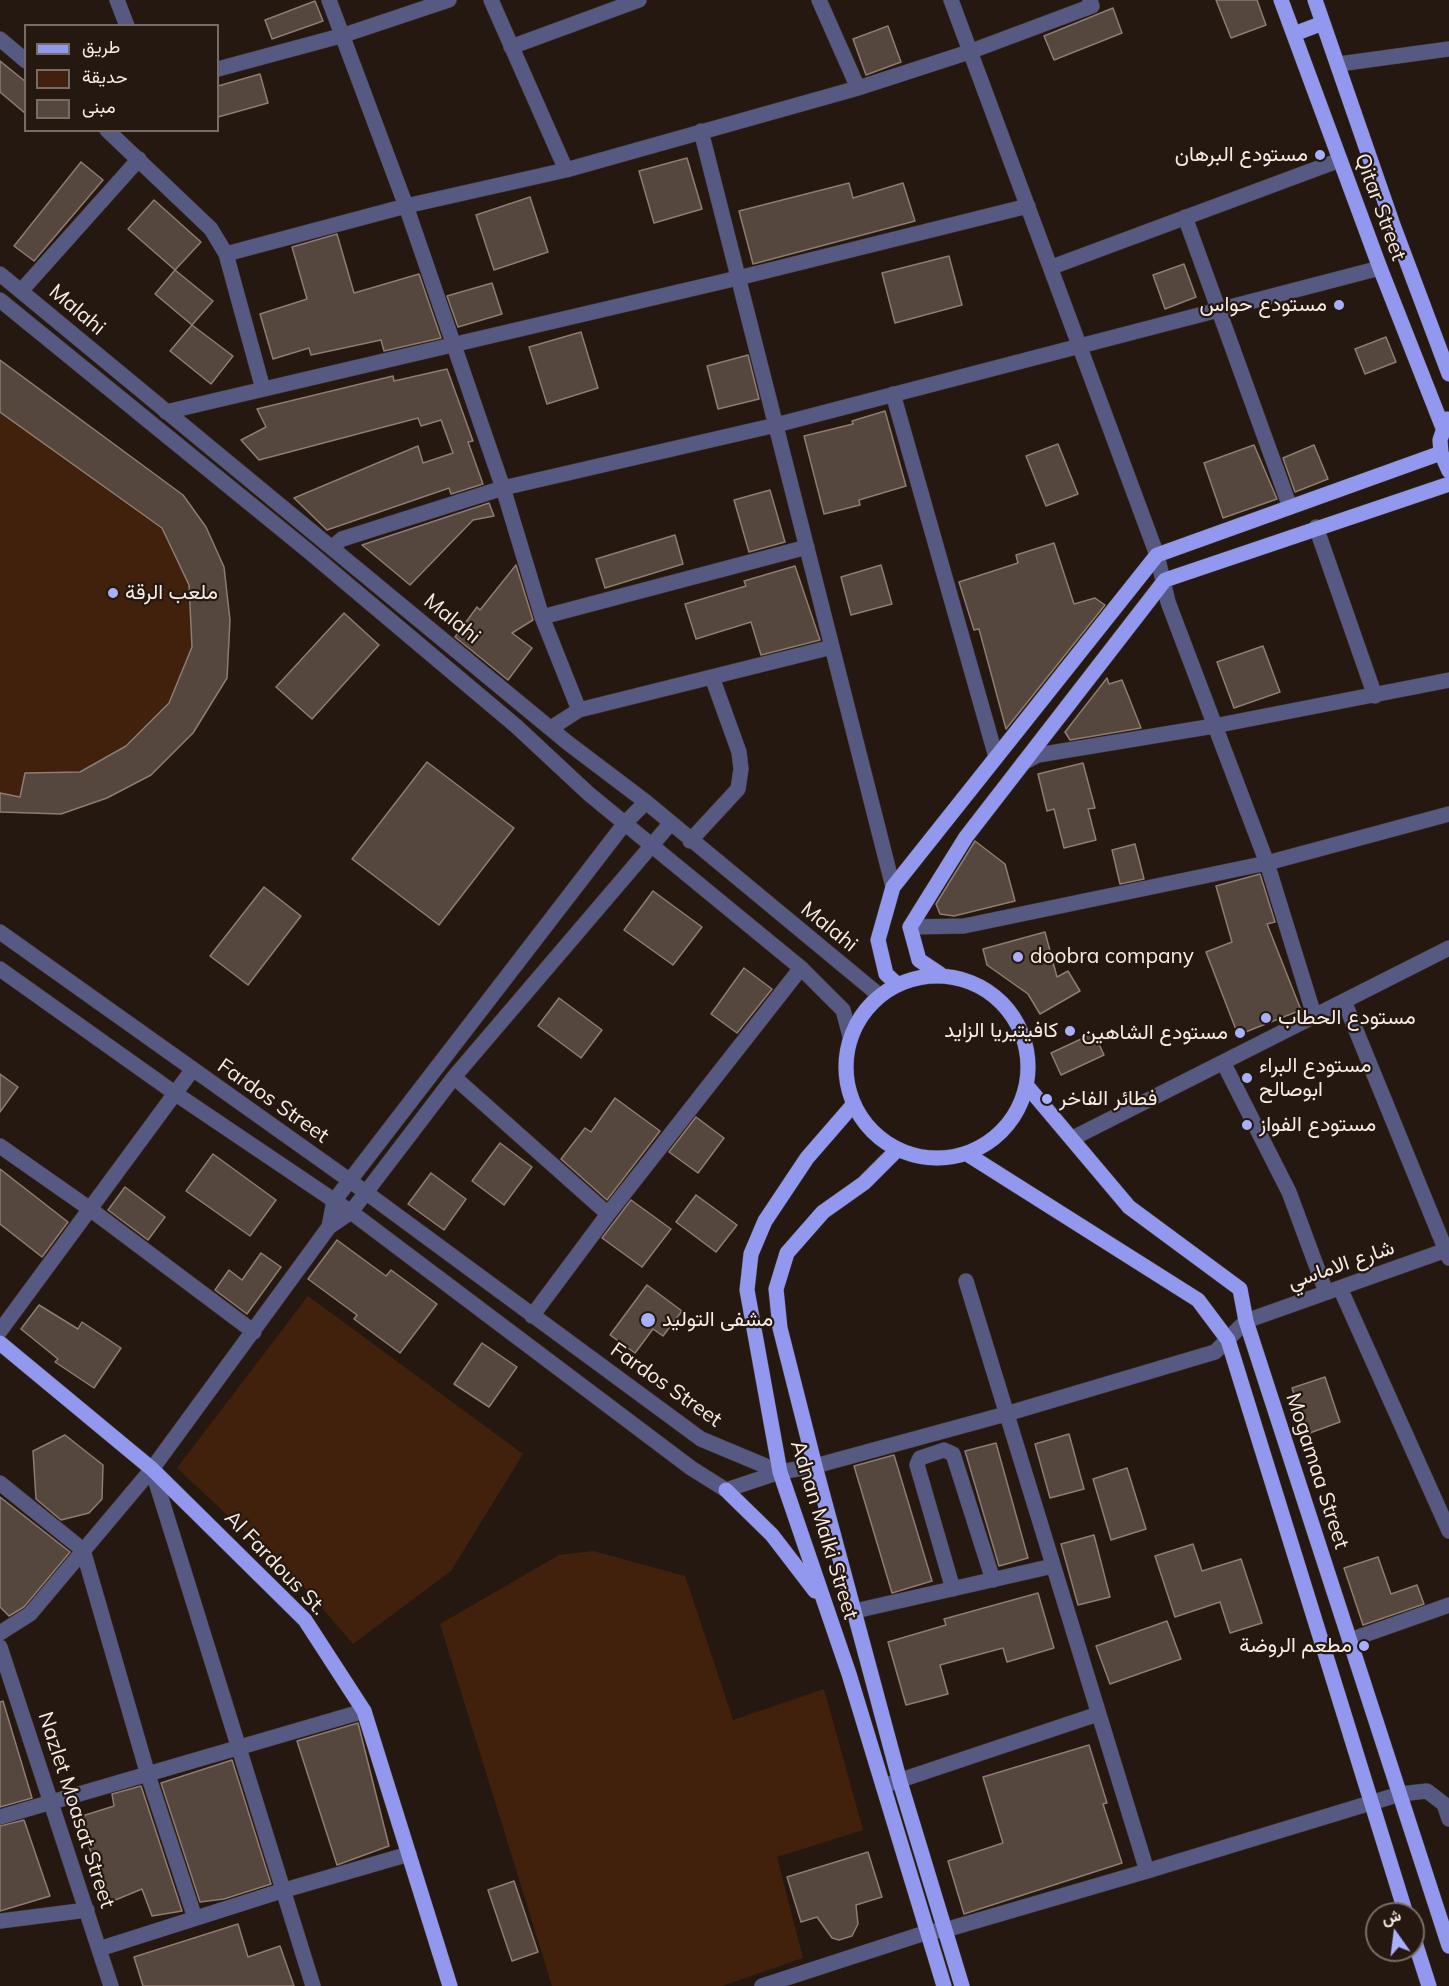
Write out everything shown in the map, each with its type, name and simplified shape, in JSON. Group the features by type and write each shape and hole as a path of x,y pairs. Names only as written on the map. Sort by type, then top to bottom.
{"main road":[{"name":"Qitar Street","path":"1281,0 1380,268 1446,423"},
{"name":"Qitar Street","path":"1315,0 1393,225 1449,374"},
{"path":"1294,34 1323,23"},
{"path":"1446,423 1441,453 1449,471"},
{"path":"897,984 886,974 878,940 893,887 1157,555 1441,453"},
{"path":"940,974 897,984 879,995 862,1013 850,1036 845,1071 853,1105 864,1123 879,1138 897,1150 920,1157 943,1158 966,1154 988,1143 1005,1128 1019,1108 1027,1086 1029,1060 1023,1034 1010,1012 992,993 969,981 940,974 920,960 910,927 966,837 1165,580 1316,527 1449,484"},
{"path":"945,822 966,837"},
{"name":"Mogamaa Street","path":"1027,1086 1130,1207 1240,1289 1246,1321 1449,1946"},
{"name":"Adnan Malki Street","path":"853,1105 807,1158 765,1221 752,1254 747,1290 780,1472 849,1674 944,1986"},
{"name":"Adnan Malki Street","path":"897,1150 864,1184 823,1212 787,1253 776,1289 780,1328 815,1466 900,1782 962,1986"},
{"path":"966,1154 1198,1300 1228,1340 1402,1902"},
{"name":"Al Fardous St.","path":"0,1343 152,1469 305,1620 364,1711 450,1986"},
{"path":"726,1490 772,1535 823,1602"},
{"path":"1421,1962 1429,1986"}],"street":[{"path":"117,0 126,24"},
{"path":"329,0 406,206 503,488 542,617 579,710"},
{"path":"219,69 344,35 449,0"},
{"path":"491,0 566,170"},
{"path":"511,47 639,0"},
{"path":"819,0 858,88"},
{"path":"951,0 1157,555 1165,580 1168,602 1267,863 1314,1015"},
{"path":"226,254 406,206 566,170 858,88 969,52 1092,6 1090,0"},
{"path":"0,39 24,59"},
{"path":"1339,64 1449,50"},
{"path":"701,131 893,887"},
{"path":"109,132 211,229 226,254 263,389"},
{"path":"21,291 139,159"},
{"path":"1052,267 1340,160"},
{"path":"166,412 738,278 1028,206"},
{"path":"1185,217 1290,507"},
{"path":"332,547 342,539 503,488 776,425 1380,268"},
{"name":"Malahi","path":"0,274 879,995"},
{"name":"Malahi","path":"0,300 307,550 516,726 625,823 801,968 843,1010 850,1036"},
{"path":"893,394 996,757"},
{"path":"1316,527 1375,696"},
{"path":"542,617 807,547"},
{"path":"551,728 579,710 832,647"},
{"path":"690,841 738,789 741,769 739,752 712,677"},
{"path":"1023,763 1038,755 1214,726 1449,680"},
{"path":"329,1227 334,1201 349,1180 625,823 646,802"},
{"path":"910,927 964,926 1267,863 1449,814"},
{"path":"0,1633 30,1614 152,1469 329,1227 351,1212 453,1077 650,844 670,824"},
{"name":"Fardos Street","path":"0,933 349,1180 701,1439 780,1472"},
{"path":"1072,1138 1224,1064 1314,1015 1449,948"},
{"path":"532,1316 608,1214 801,968"},
{"path":"0,969 176,1094 351,1212 691,1468 726,1490 780,1472 815,1466 1006,1414 1215,1353 1246,1321"},
{"path":"1344,1001 1448,1253"},
{"path":"1224,1064 1288,1192 1449,1531"},
{"path":"0,1331 193,1070"},
{"path":"453,1077 608,1214"},
{"path":"0,1146 90,1209 254,1332"},
{"name":"شارع الاماسي","path":"1246,1321 1448,1253"},
{"path":"966,1281 1147,1871"},
{"path":"953,1588 916,1465 920,1458 944,1450 952,1454 993,1580"},
{"path":"152,1469 313,1986"},
{"path":"0,1483 83,1550 148,1775 195,1918"},
{"path":"855,1611 1053,1566"},
{"path":"1350,1640 1449,1605"},
{"name":"Nazlet Moasat Street","path":"0,1647 111,1986"},
{"path":"0,1817 364,1711"},
{"path":"884,1786 1098,1714"},
{"path":"762,1986 928,1932 945,1930 1147,1871 1400,1794 1427,1791 1444,1804 1449,1818"},
{"path":"99,1949 284,1890 409,1854"},
{"path":"0,1921 87,1910"}],"green space":[{"name":"ملعب الرقة","path":"0,360 224,567 230,620 227,678 193,733 151,775 107,798 61,814 0,812"},
{"path":"308,1296 523,1454 451,1571 353,1644 303,1586 177,1468"},
{"path":"593,1551 685,1576 733,1720 824,1689 863,1830 777,1857 803,1958 722,1986 552,1986 440,1624 559,1555"}],"building":[{"path":"1216,0 1257,0 1266,25 1231,38"},
{"path":"315,1 323,21 272,39 265,20"},
{"path":"1113,8 1122,33 1054,60 1044,36"},
{"path":"888,26 901,62 866,75 853,39"},
{"path":"0,61 24,80 24,112 0,92"},
{"path":"260,74 268,103 219,117 219,86"},
{"path":"687,158 702,209 654,223 639,171"},
{"path":"81,162 103,180 34,261 14,246"},
{"path":"849,183 853,198 903,183 915,221 753,264 739,211"},
{"path":"530,197 548,252 494,270 476,215"},
{"path":"154,200 201,242 175,270 128,229"},
{"path":"337,234 354,293 419,274 441,338 384,351 381,340 311,355 309,348 273,359 260,314 307,299 292,247"},
{"path":"949,256 962,305 895,323 882,273"},
{"path":"1184,264 1196,297 1165,309 1153,275"},
{"path":"175,270 213,301 192,325 155,294"},
{"path":"492,283 502,314 458,327 447,296"},
{"path":"192,325 233,356 211,384 170,351"},
{"path":"581,332 598,388 547,404 529,347"},
{"path":"1386,337 1396,362 1365,374 1355,349"},
{"path":"748,355 759,399 718,409 707,366"},
{"path":"0,360 183,495 206,527 224,567 230,620 227,678 193,733 151,775 107,798 61,814 0,812 0,793 20,797 25,773 80,772 126,746 169,703 192,647 189,585 162,528 0,412"},
{"path":"447,369 473,441 468,442 483,484 451,494 449,488 327,530 294,498 418,446 423,463 453,453 441,420 421,426 418,418 259,460 241,440 266,427 257,409 393,376 394,381"},
{"path":"885,411 906,486 859,500 860,505 824,514 804,436 853,424 852,421"},
{"path":"1058,444 1078,494 1046,506 1026,456"},
{"path":"1254,445 1277,499 1223,518 1204,463"},
{"path":"1314,445 1328,479 1295,492 1283,458"},
{"path":"770,490 785,542 749,552 734,500"},
{"path":"489,503 494,516 473,520 410,585 362,545"},
{"path":"675,535 683,564 605,588 596,559"},
{"path":"1054,543 1074,604 1095,598 1105,605 1006,729 979,629 974,630 959,582 1018,563 1016,555"},
{"path":"516,565 533,620 512,633 532,648 508,680 455,637 477,607 480,610"},
{"path":"881,565 892,604 851,615 841,577"},
{"path":"795,566 820,640 761,655 751,622 696,639 685,604 746,586 744,581"},
{"path":"344,613 379,645 312,719 276,687"},
{"path":"1263,646 1280,692 1234,708 1217,662"},
{"path":"1107,678 1109,684 1122,680 1141,728 1070,740 1065,732"},
{"path":"427,762 514,828 439,925 352,859"},
{"path":"1083,763 1095,808 1088,809 1096,840 1064,848 1054,809 1047,811 1038,774"},
{"path":"975,841 1005,864 1015,901 954,916 940,914 936,904"},
{"path":"1135,844 1144,879 1120,884 1112,850"},
{"path":"1260,874 1275,922 1267,924 1301,1010 1238,1035 1206,952 1232,942 1216,886"},
{"path":"264,887 301,916 248,985 210,956"},
{"path":"653,891 702,927 673,965 624,930"},
{"name":"doobra company","path":"1045,932 1057,977 1068,971 1080,991 1040,1014 1028,994 987,965 983,949"},
{"path":"744,968 772,989 737,1033 711,1014"},
{"path":"559,998 602,1030 581,1058 538,1026"},
{"path":"1094,1033 1104,1055 1061,1075 1051,1053"},
{"path":"0,1074 18,1087 0,1112"},
{"path":"615,1098 660,1131 607,1200 561,1159 585,1128 591,1132"},
{"path":"696,1117 724,1138 698,1173 669,1152"},
{"path":"500,1143 532,1167 504,1205 472,1181"},
{"path":"213,1154 276,1200 250,1236 186,1191"},
{"path":"0,1169 68,1222 42,1257 0,1224"},
{"path":"431,1173 466,1199 444,1230 408,1204"},
{"path":"125,1187 165,1217 148,1240 108,1210"},
{"path":"696,1195 737,1225 716,1252 676,1222"},
{"path":"631,1200 671,1229 642,1267 602,1238"},
{"path":"337,1240 386,1276 391,1270 437,1304 400,1353 354,1319 357,1315 308,1279"},
{"path":"261,1253 281,1267 247,1314 215,1290 229,1270 242,1280"},
{"name":"مشفى التوليد","path":"647,1285 682,1311 663,1336 653,1329 635,1353 610,1335"},
{"path":"39,1305 78,1329 82,1322 121,1348 94,1388 55,1362 58,1359 21,1329"},
{"path":"482,1343 517,1367 489,1407 454,1384"},
{"path":"1325,1377 1340,1422 1307,1434 1292,1388"},
{"path":"1069,1434 1084,1489 1050,1498 1035,1444"},
{"path":"65,1435 103,1465 102,1499 89,1513 61,1520 36,1499 33,1451"},
{"path":"996,1443 1028,1558 999,1566 965,1451"},
{"path":"894,1455 932,1581 892,1593 854,1466"},
{"path":"1127,1468 1146,1529 1111,1540 1093,1479"},
{"path":"0,1497 70,1552 24,1607 9,1616 0,1607"},
{"path":"1094,1535 1110,1597 1078,1605 1061,1544"},
{"path":"1193,1544 1202,1571 1241,1559 1262,1623 1230,1633 1220,1602 1175,1617 1155,1556"},
{"path":"1378,1557 1391,1594 1417,1585 1424,1604 1363,1625 1344,1568"},
{"path":"1038,1593 1054,1648 1007,1662 1003,1648 940,1665 948,1694 906,1705 888,1642 946,1625 944,1619"},
{"path":"1167,1621 1181,1659 1110,1684 1096,1646"},
{"path":"3,1701 32,1798 0,1807 0,1702"},
{"path":"358,1723 389,1846 337,1865 297,1741"},
{"path":"1089,1745 1107,1803 1103,1804 1122,1863 964,1914 948,1861 1003,1843 983,1777"},
{"path":"232,1760 271,1884 224,1899 200,1902 161,1783"},
{"path":"141,1786 182,1911 152,1916 142,1889 108,1903 79,1817 114,1806 112,1794"},
{"path":"24,1820 50,1896 0,1911 0,1826"},
{"path":"868,1852 882,1897 856,1905 858,1924 852,1936 839,1940 832,1938 817,1917 801,1922 787,1877"},
{"path":"514,1881 538,1952 512,1961 488,1890"},
{"path":"238,1924 248,1957 280,1946 294,1986 143,1986 134,1957"}],"place":[{"name":"مستودع البرهان","path":"1320,155"},
{"name":"مستودع حواس","path":"1339,305"},
{"name":"ملعب الرقة","path":"113,593"},
{"name":"doobra company","path":"1018,957"},
{"name":"مستودع الحطاب","path":"1266,1018"},
{"name":"كافيتيريا الزايد","path":"1070,1031"},
{"name":"مستودع الشاهين","path":"1240,1033"},
{"name":"مستودع البراء ابوصالح","path":"1247,1078"},
{"name":"فطائر الفاخر","path":"1047,1099"},
{"name":"مستودع الفواز","path":"1247,1125"},
{"name":"مشفى التوليد","path":"648,1320"},
{"name":"مطعم الروضة","path":"1364,1646"}]}
